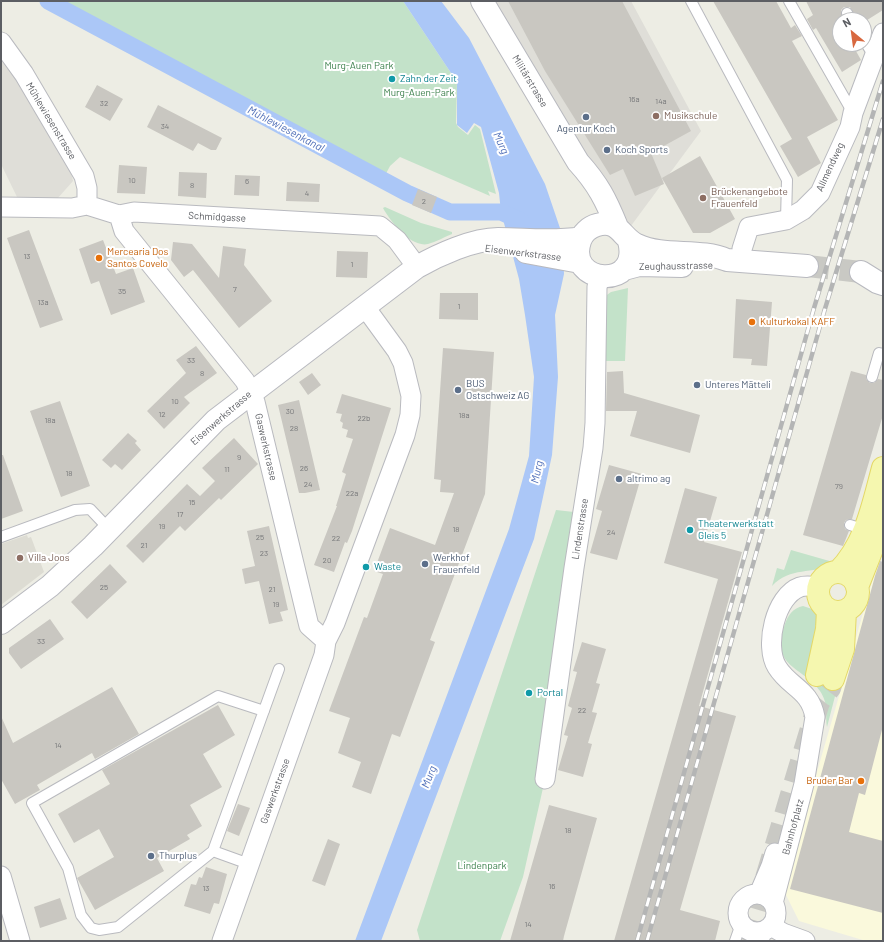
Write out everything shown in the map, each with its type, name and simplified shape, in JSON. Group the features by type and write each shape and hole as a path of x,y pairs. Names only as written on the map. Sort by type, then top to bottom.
{"main road":[{"name":"Militärstrasse","path":"482,1 578,162 591,176 604,195 623,234"},
{"name":"Militärstrasse","path":"578,162 592,201 581,245"},
{"path":"605,224 623,234 631,256 624,269 616,275 600,277 586,270 581,245 605,224"},
{"name":"Zeughausstrasse","path":"623,234 639,246 657,250 716,256 734,261 807,266"},
{"name":"Eisenwerkstrasse","path":"1,623 50,586 110,529 216,420 244,381 364,307 417,267 446,252 466,246 533,241 581,245"},
{"name":"Zeughausstrasse","path":"624,269 639,265 712,267 734,261"},
{"path":"883,270 861,272 883,284"},
{"path":"836,611 854,604 858,593 857,587 866,525 883,468"},
{"path":"825,677 843,649 836,611 819,601 818,587 825,577 838,572 845,564 866,525"},
{"path":"838,572 850,576 857,587"}],"street":[{"name":"Allmendweg","path":"734,261 742,249 749,227 786,220 803,210 820,193 850,127 853,113 875,58 883,33"},
{"name":"Mühlewiesenstrasse","path":"1,42 24,74 84,176 87,188 87,205"},
{"name":"Schmidgasse","path":"1,206 72,208 87,205 119,215 134,212 380,226 397,240 417,267"},
{"name":"Gaswerkstrasse","path":"119,215 124,231 244,381 255,402 309,626 326,641"},
{"name":"Lindenstrasse","path":"545,779 573,576 593,448 595,416 597,287 600,277"},
{"name":"Gaswerkstrasse","path":"222,941 324,655 326,641 335,623 387,484 405,435 410,414 411,396 403,363 398,351 364,307"},
{"name":"Bahnhofplatz","path":"766,899 772,866 795,782 810,750 815,723 813,707 802,691 777,667 772,656 771,638 777,617 787,596 799,587 807,585 818,587"},
{"path":"1,876 20,941"},
{"path":"767,932 776,915 766,899 748,897 740,905 738,915 738,932 750,931 783,933 805,941"}],"lane":[{"path":"690,1 787,180 786,220"},
{"path":"789,1 853,113"},
{"path":"871,52 875,58"},
{"path":"872,377 879,352 883,354"},
{"path":"1,537 75,510 90,509 110,529"},
{"path":"264,712 218,696 32,803 68,868 81,915 91,928 99,930 118,927 213,851 264,712 279,669"},
{"path":"213,851 249,864"}],"shaded area":[{"path":"482,1 631,1 701,131 625,234"},
{"path":"1,55 70,168 73,181 57,199 17,197 1,164"},
{"name":"Villa Joos","path":"27,535 28,538 31,537 44,572 1,605 1,544"},
{"path":"877,565 883,567 883,941 866,941 799,921 783,889"}],"green space":[{"name":"Murg-Auen Park","path":"52,1 403,1 457,82 456,123 458,127 468,135 475,125 480,129 496,194 488,191 490,196 400,157 390,166 380,185 362,171"},
{"path":"385,207 421,223 452,232 452,234 428,244 415,242 408,238 396,226 383,208"},
{"path":"628,288 625,361 600,361 604,297 611,292"},
{"name":"Lindenpark","path":"556,510 583,513 545,779 523,877 500,941 420,941 417,930"},
{"path":"791,550 833,562 833,564 817,569 794,573 779,580 772,586 777,568 784,570"},
{"path":"803,606 812,609 818,617 818,625 815,625 815,633 839,681 827,727 826,705 823,696 813,683 790,665 781,650 781,638 785,624 791,612"}],"water":[{"name":"Murg","path":"403,1 441,1 469,38 545,184 562,234 564,274 555,315 558,377 552,455 534,539 381,941 355,941 509,529 529,456 534,377 519,279 501,212 499,193 481,127 474,123 467,133 457,125 457,82"}],"building":[{"path":"508,1 622,1 691,131 651,153 664,184 635,196 623,169 610,175 545,71"},
{"path":"713,1 776,1 791,28 795,25 802,36 792,41 838,120 807,137 821,163 798,177 780,146 792,139"},
{"path":"806,1 883,1 883,10 872,17 872,12 853,12 850,7 844,7 841,10 842,12 832,12 832,52 856,52 861,60 842,72 816,28 813,30 807,19 813,15"},
{"path":"97,85 123,99 110,121 85,107"},
{"path":"158,105 222,138 216,150 211,150 198,143 193,151 147,127"},
{"path":"700,156 735,219 710,233 693,233 662,178"},
{"path":"119,165 147,167 145,194 117,193"},
{"path":"179,172 207,173 206,198 178,196"},
{"path":"235,175 260,176 259,196 234,195"},
{"path":"287,182 320,184 319,202 286,201"},
{"path":"418,189 437,197 431,213 412,205"},
{"path":"29,230 63,320 40,328 7,238"},
{"path":"103,240 116,274 133,268 145,302 111,315 99,281 91,284 79,249"},
{"path":"173,242 192,244 219,278 223,246 246,249 244,265 272,301 239,328 193,270 184,277 171,260"},
{"path":"337,251 368,252 367,278 336,277"},
{"path":"440,293 478,293 478,320 439,319"},
{"path":"736,299 772,302 767,366 751,365 752,359 733,358"},
{"path":"196,346 217,373 184,397 190,403 164,429 147,411 186,373 176,360"},
{"path":"443,348 494,352 485,494 430,640 435,642 400,737 392,734 371,794 352,787 361,762 338,753 350,718 329,711 364,617 367,618 383,574 374,571 390,528 435,545 454,493 440,492 441,480 434,479"},
{"path":"623,371 624,393 700,415 690,453 630,436 637,411 606,411 607,372"},
{"path":"851,371 866,375 866,379 870,383 874,383 878,379 883,380 883,415 852,519 846,520 844,523 845,529 849,531 843,546 803,535"},
{"path":"312,373 321,385 308,395 299,382"},
{"path":"342,394 391,408 352,531 347,543 345,542 334,572 314,565 337,506 346,474 342,472 353,439 346,437 348,430 342,428 343,423 340,421 342,414 336,413"},
{"path":"299,400 320,490 305,493 299,493 278,405"},
{"path":"60,401 90,486 61,497 30,411"},
{"path":"128,433 137,441 135,443 141,450 122,470 115,464 111,468 102,460"},
{"path":"234,438 258,464 221,500 219,498 185,531 180,526 143,563 126,546 187,484 200,496 215,481 202,468"},
{"path":"1,455 3,455 23,511 1,519"},
{"path":"609,465 642,474 617,560 590,553 602,511 596,509"},
{"path":"685,488 717,497 704,542 742,552 699,706 736,716 680,910 720,921 715,941 614,941 718,579 664,563"},
{"path":"269,526 288,610 280,612 283,621 269,624 259,581 245,584 242,569 255,566 247,531"},
{"path":"880,561 883,562 883,726 865,795 859,793 849,832 883,841 883,913 790,889"},
{"path":"110,564 127,582 87,619 71,602"},
{"path":"50,619 64,639 21,669 9,653 9,648"},
{"path":"582,642 606,649 596,683 600,684 592,712 597,713 588,743 592,744 583,777 558,770 568,736 564,735 572,708 568,706 577,672 573,671"},
{"path":"112,687 139,734 95,759 92,753 37,785 40,790 15,804 1,779 1,716 13,743"},
{"path":"218,705 235,735 203,754 222,787 190,805 202,826 187,835 190,839 157,858 164,871 95,910 77,878 114,857 99,829 74,843 58,814 110,784 102,770"},
{"path":"238,804 250,808 239,836 227,831"},
{"path":"549,805 597,818 563,941 510,941"},
{"path":"328,839 340,844 325,886 312,881"},
{"path":"206,867 227,874 219,904 214,903 210,914 184,906 191,884 196,885 199,877 202,878"},
{"path":"60,898 67,919 40,928 34,907"}],"waterway":[{"name":"Mühlewiesenkanal","path":"48,1 407,193 450,212 501,212 521,221"}],"tunnel":[{"path":"807,266 861,272"},
{"path":"747,941 819,702 830,688 833,679"}],"railway":[{"path":"637,941 814,308 883,81"},
{"path":"647,941 824,312 883,119"}],"place":[{"name":"Zahn der Zeit","path":"392,79"},
{"name":"Musikschule","path":"656,116"},
{"name":"Agentur Koch","path":"586,117"},
{"name":"Koch Sports","path":"607,150"},
{"name":"Brückenangebote Frauenfeld","path":"703,198"},
{"name":"Mercearia Dos Santos Covelo","path":"99,258"},
{"name":"Kulturkokal KAFF","path":"752,322"},
{"name":"Unteres Mätteli","path":"697,385"},
{"name":"BUS Ostschweiz AG","path":"458,390"},
{"name":"altrimo ag","path":"619,479"},
{"name":"Theaterwerkstatt Gleis 5","path":"690,530"},
{"name":"Villa Joos","path":"20,558"},
{"name":"Werkhof Frauenfeld","path":"425,564"},
{"name":"Waste","path":"366,567"},
{"name":"Portal","path":"529,693"},
{"name":"Bruder Bar","path":"861,781"},
{"name":"Thurplus","path":"151,856"}],"park label":[{"name":"Murg-Auen-Park","path":"419,93"}]}
